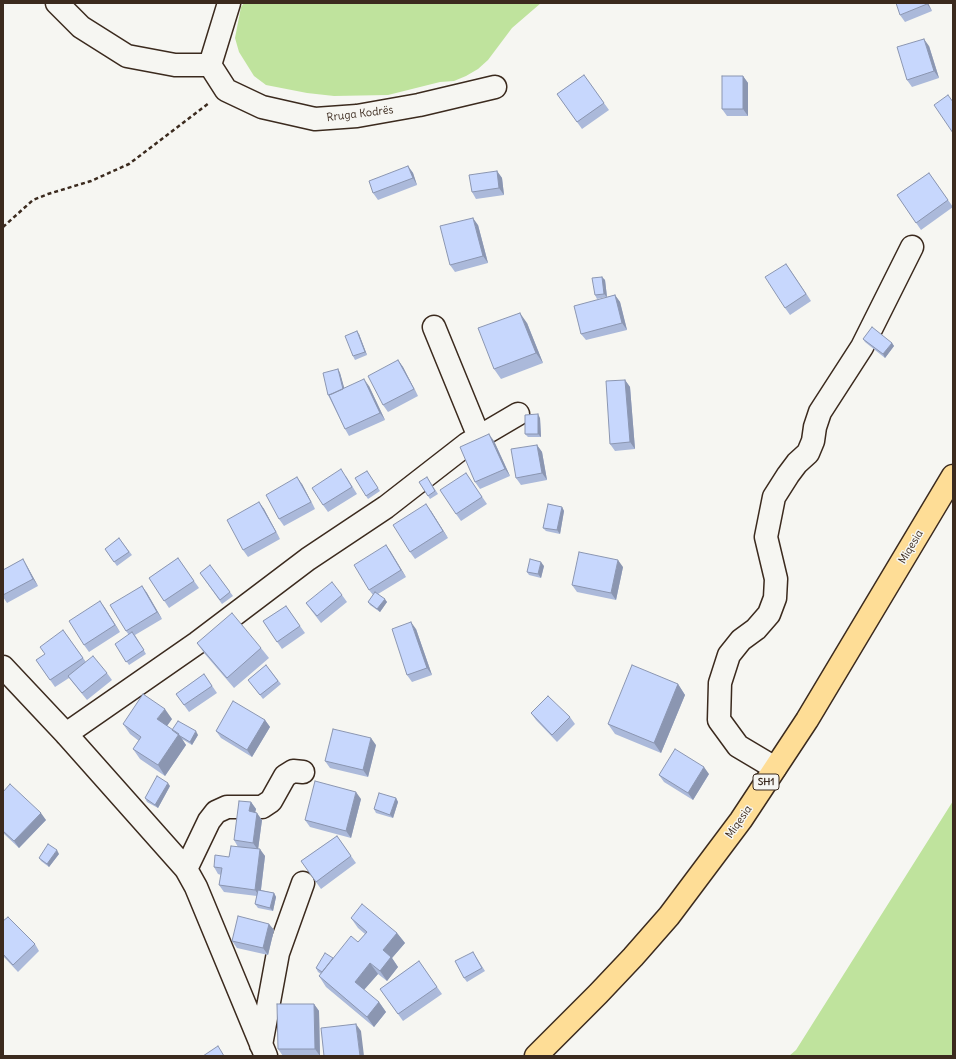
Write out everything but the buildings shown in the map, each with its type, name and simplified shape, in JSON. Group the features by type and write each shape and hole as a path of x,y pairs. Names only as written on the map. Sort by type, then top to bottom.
{"main road":[{"name":"Miqesia","path":"536,1056 634,957 669,916 741,820 807,720 953,476"}],"street":[{"path":"57,3 82,27 127,56 175,65 210,65"},
{"path":"226,90 210,65 229,3"},
{"name":"Rruga Kodrës","path":"226,90 262,107 315,119 357,116 380,112 419,105 495,87"},
{"path":"775,768 738,746 719,720 720,684 729,655 741,640 756,629 769,614 775,598 776,579 766,537 774,497 797,463 808,453 813,441 820,412 862,347 912,248"},
{"path":"434,327 479,437"},
{"path":"66,734 197,643 308,559 386,507 467,444 518,414"},
{"path":"3,667 66,734 186,869 196,887 264,1051"},
{"path":"186,869 209,821 216,812 227,807 262,807 271,801 285,776 293,771 303,772"},
{"path":"264,1051 278,953 303,883"}],"path":[{"path":"3,227 33,200 48,194 91,182 129,164 226,90"}],"green space":[{"path":"244,3 541,3 512,28 488,60 478,69 466,76 454,81 440,82 388,95 334,96 307,93 266,85 254,76 239,52 235,38 241,7"},
{"path":"953,801 953,1056 789,1056 796,1050"}]}
